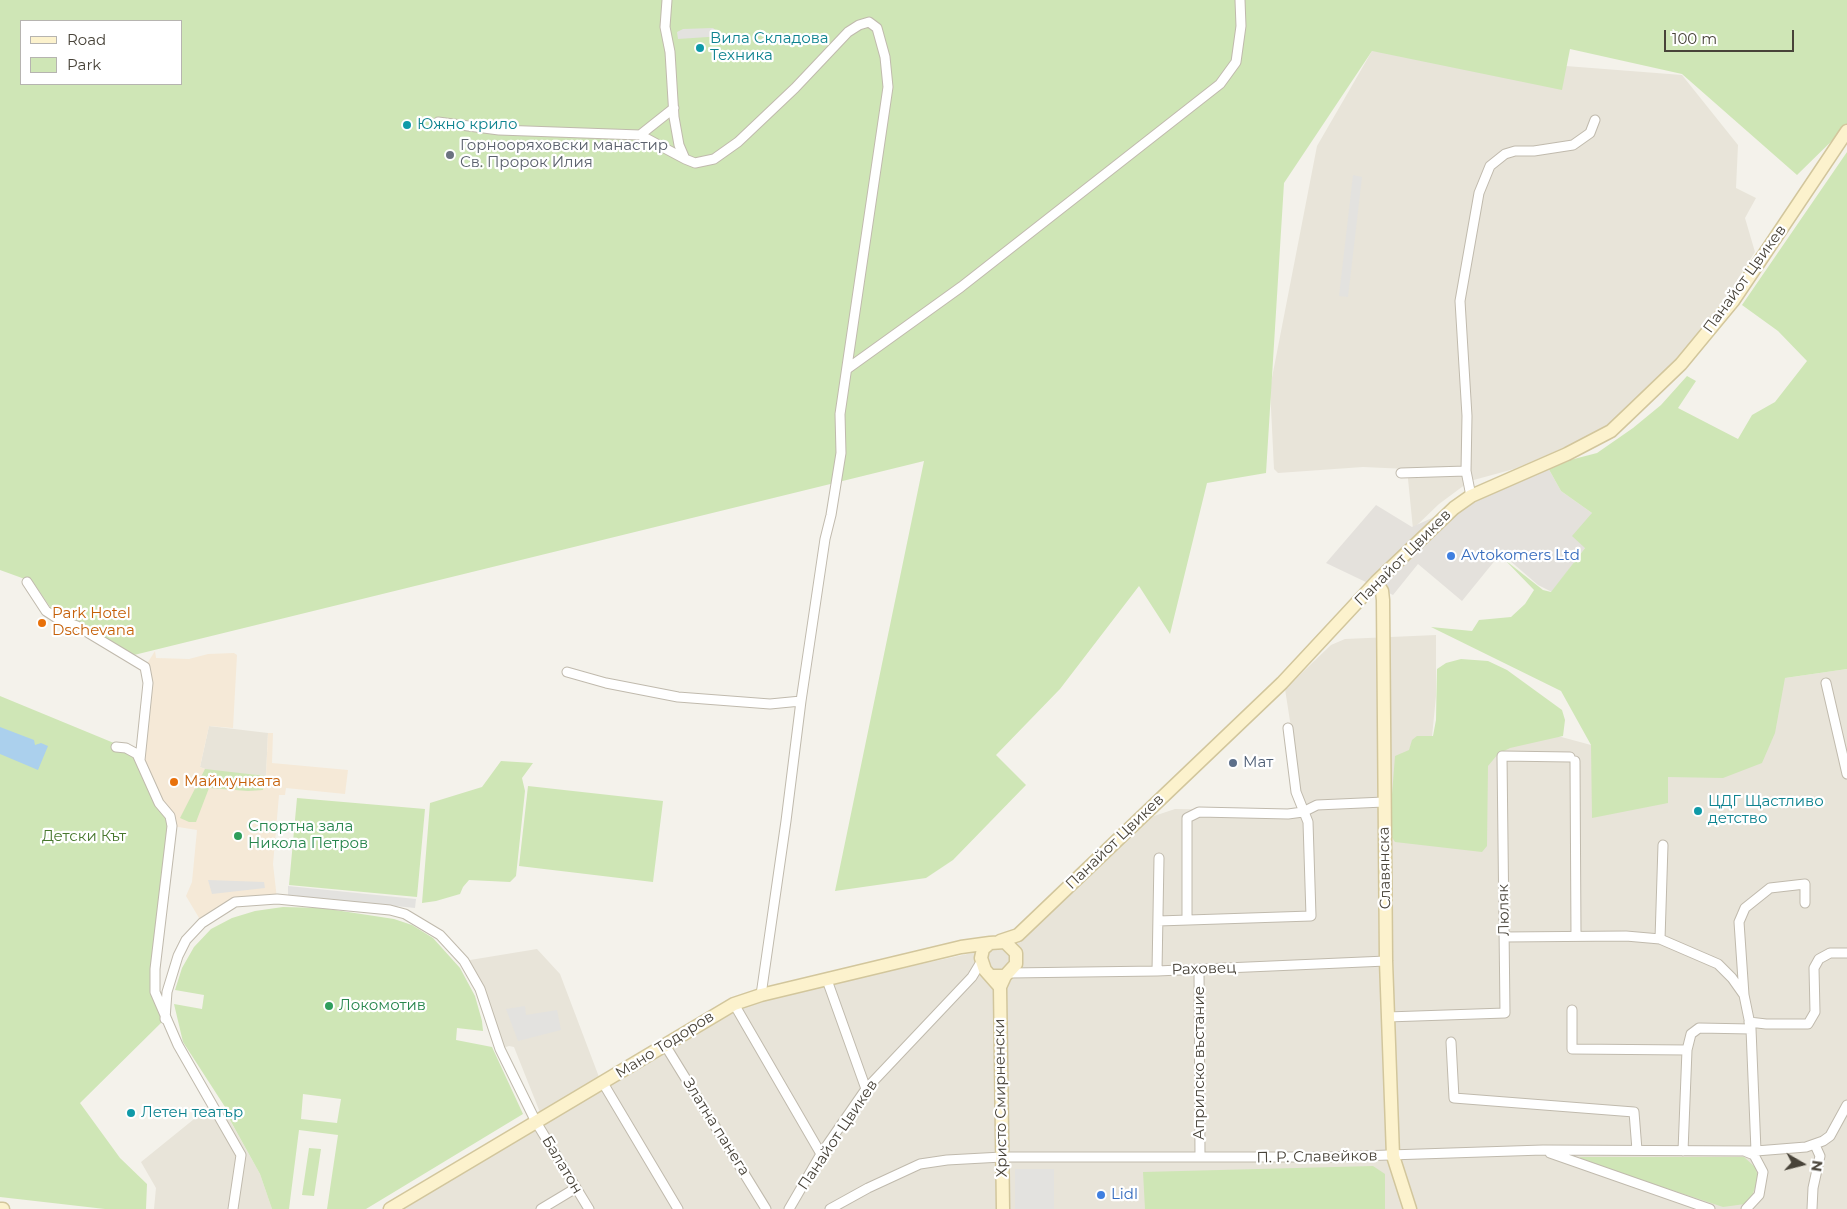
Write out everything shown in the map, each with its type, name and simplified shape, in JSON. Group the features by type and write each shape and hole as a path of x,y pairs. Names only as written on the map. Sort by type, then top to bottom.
{"street":[{"path":"667,0 664,27 670,52 679,145 685,159"},
{"path":"848,369 977,275 1220,84 1236,62 1241,26 1240,0"},
{"path":"438,122 499,130 640,135 685,159 695,163 705,162 722,155 796,88 848,32 869,22 877,28 885,57 888,87 840,414 841,453 832,515 825,539 801,701 761,995"},
{"path":"640,135 674,108"},
{"path":"1471,496 1466,471 1466,416 1460,301 1479,193 1490,166 1505,154 1515,151 1551,150 1573,145 1590,133 1595,120"},
{"name":"Панайот Цвикев","path":"995,942 1018,935 1282,683 1376,582 1435,523 1471,496 1567,454 1611,431 1681,364 1733,301 1847,131"},
{"path":"1401,473 1466,471"},
{"path":"28,582 46,611 60,620 77,626 145,667 148,683 140,760"},
{"name":"Славянска","path":"1376,582 1382,590 1383,600 1387,1017 1393,1156 1410,1209"},
{"path":"567,672 606,683 678,697 770,704 801,701"},
{"path":"1826,683 1847,774"},
{"path":"1158,921 1311,916 1308,822 1296,792 1288,728"},
{"path":"116,747 126,748 137,754 159,803 170,816 172,826 155,969 155,992 165,1019 241,1155 233,1209"},
{"name":"Люляк","path":"1387,1017 1505,1013 1502,756 1572,759 1576,936"},
{"path":"1187,920 1187,818 1199,812 1303,812 1317,805 1384,802"},
{"path":"1660,939 1663,845"},
{"path":"1156,971 1159,858"},
{"path":"1756,1150 1750,1026 1744,995 1739,922 1745,908 1770,888 1788,884 1805,884 1805,903"},
{"name":"Балатон","path":"165,1019 167,992 178,956 186,940 202,923 235,902 277,899 390,910 405,914 440,935 464,962 480,988 500,1049 536,1122 589,1209"},
{"path":"1011,971 1018,935"},
{"path":"1504,937 1626,936 1660,939 1718,964 1732,978 1744,995"},
{"path":"981,958 995,942 1010,944 1011,971"},
{"name":"Мано Тодоров","path":"390,1209 734,1004 761,995 968,946 995,942"},
{"path":"968,946 981,958 990,975"},
{"path":"1683,1150 1687,1050 1691,1034 1699,1028 1766,1024 1808,1024 1815,1012 1814,968 1819,959 1830,953 1847,952"},
{"name":"Панайот Цвикев","path":"789,1209 821,1154 866,1089 972,978 981,958"},
{"name":"Раховец","path":"1011,971 1156,971 1386,961"},
{"name":"Априлско въстание","path":"1199,969 1200,1157"},
{"path":"972,978 1011,971"},
{"name":"Христо Смирненски","path":"1003,1209 1002,1157 1011,971"},
{"path":"827,980 866,1089"},
{"path":"734,1004 821,1154"},
{"path":"1572,1010 1572,1049 1687,1050"},
{"path":"1451,1042 1454,1098 1634,1112 1637,1150"},
{"name":"Златна панега","path":"665,1045 766,1209"},
{"path":"603,1083 678,1209"},
{"path":"1812,1209 1812,1188 1820,1156 1815,1145 1830,1136 1847,1105"},
{"name":"П. Р. Славейков","path":"830,1209 868,1188 920,1164 947,1160 1002,1157 1055,1159 1393,1156 1543,1150 1756,1150 1815,1145"},
{"path":"1543,1150 1710,1209"},
{"path":"1742,1150 1754,1155 1762,1172 1759,1195 1746,1209"},
{"path":"541,1209 576,1188"}],"shaded area":[{"path":"713,28 723,36 678,39 677,32 683,29"},
{"path":"1372,51 1682,75 1738,145 1736,188 1756,198 1745,218 1755,252 1727,296 1676,363 1627,412 1596,433 1547,455 1514,469 1470,481 1439,504 1413,529 1407,469 1363,467 1278,473 1274,469 1270,388 1317,146"},
{"path":"1353,175 1362,177 1348,297 1339,296"},
{"path":"1547,466 1561,491 1592,513 1585,548 1552,592 1538,585 1501,553 1462,601 1418,564 1393,595 1326,563 1376,505 1412,527"},
{"path":"1436,635 1436,696 1430,757 1554,735 1591,745 1785,678 1847,669 1847,1209 399,1209 545,1125 514,1047 509,1046 500,1049 464,961 537,949 560,974 599,1077 735,1009 779,995 1018,943 1148,818 1175,809 1304,811 1285,689 1331,645 1345,639"},
{"path":"155,651 156,658 189,659 208,654 234,653 237,655 233,728 209,726 200,767 210,771 266,776 268,733 273,733 272,763 348,770 345,794 286,788 285,795 279,795 273,864 277,899 235,903 202,923 186,896 192,882 197,830 172,826 144,766 145,667"},
{"path":"209,726 268,733 266,776 210,771 200,767"},
{"path":"208,880 264,882 265,888 212,894"},
{"path":"288,886 416,899 415,908 288,895"},
{"path":"525,1006 526,1015 557,1010 561,1030 518,1041 506,1009"},
{"path":"223,1108 260,1174 272,1209 154,1209 156,1188 141,1162 199,1115"},
{"path":"1015,1169 1054,1169 1054,1209 1015,1209"}],"green space":[{"path":"0,0 1847,0 1847,126 1797,175 1682,74 1570,49 1562,90 1372,51 1284,183 1266,473 1207,483 1170,634 1139,586 1060,689 996,755 1026,785 953,860 926,878 835,891 924,461 134,655 72,617 50,607 33,582 0,570"},
{"path":"1847,152 1847,669 1785,678 1775,733 1762,763 1723,778 1668,777 1668,803 1592,818 1591,745 1561,691 1431,627 1472,631 1479,620 1511,617 1525,604 1534,590 1505,560 1543,590 1551,592 1585,548 1572,536 1592,513 1561,491 1547,466 1597,453 1633,428 1661,405 1687,376 1696,381 1678,408 1738,439 1752,415 1775,402 1807,361 1778,331 1742,305"},
{"path":"1461,659 1488,661 1507,670 1562,710 1565,720 1563,736 1510,748 1498,754 1488,766 1487,846 1482,852 1395,842 1389,833 1395,756 1409,750 1412,740 1417,736 1433,736 1436,720 1437,669 1446,663"},
{"name":"Детски Кът","path":"0,696 126,748 144,766 170,816 155,969 165,1019 80,1103 120,1158 147,1184 146,1209 105,1209 0,1197"},
{"path":"501,761 533,763 522,778 525,791 516,876 510,882 469,880 460,894 422,903 430,803 482,787"},
{"path":"205,769 266,776 263,790 248,791 209,788 196,822 189,822 180,818"},
{"path":"528,786 663,801 653,882 519,866"},
{"path":"297,798 425,809 417,897 289,885"},
{"path":"283,907 322,908 394,919 412,925 433,938 460,968 475,996 482,1021 483,1031 457,1028 456,1040 492,1047 523,1114 366,1209 327,1209 338,1135 299,1130 289,1209 272,1209 260,1174 225,1111 227,1110 183,1042 174,1004 202,1009 204,995 175,990 182,968 194,947 211,929 232,918 255,911","holes":["303,1094 341,1099 337,1123 301,1119"]},
{"path":"309,1148 321,1149 314,1196 302,1195"},
{"path":"1580,1157 1744,1157 1756,1168 1758,1179 1751,1199 1745,1204 1723,1207 1581,1160"},
{"path":"1373,1166 1385,1174 1385,1209 1145,1209 1143,1172"}],"water":[{"path":"0,727 34,740 35,745 41,743 48,746 38,770 0,754"}],"place":[{"name":"Вила Складова Техника","path":"700,48"},
{"name":"Южно крило","path":"407,125"},
{"name":"Горнооряховски манастир Св. Пророк Илия","path":"450,155"},
{"name":"Avtokomers Ltd","path":"1451,556"},
{"name":"Park Hotel Dschevana","path":"42,623"},
{"name":"Мат","path":"1233,763"},
{"name":"Маймунката","path":"174,782"},
{"name":"ЦДГ Щастливо детство","path":"1698,811"},
{"name":"Спортна зала Никола Петров","path":"238,836"},
{"name":"Локомотив","path":"329,1006"},
{"name":"Летен театър","path":"131,1113"},
{"name":"Lidl","path":"1101,1195"}]}
